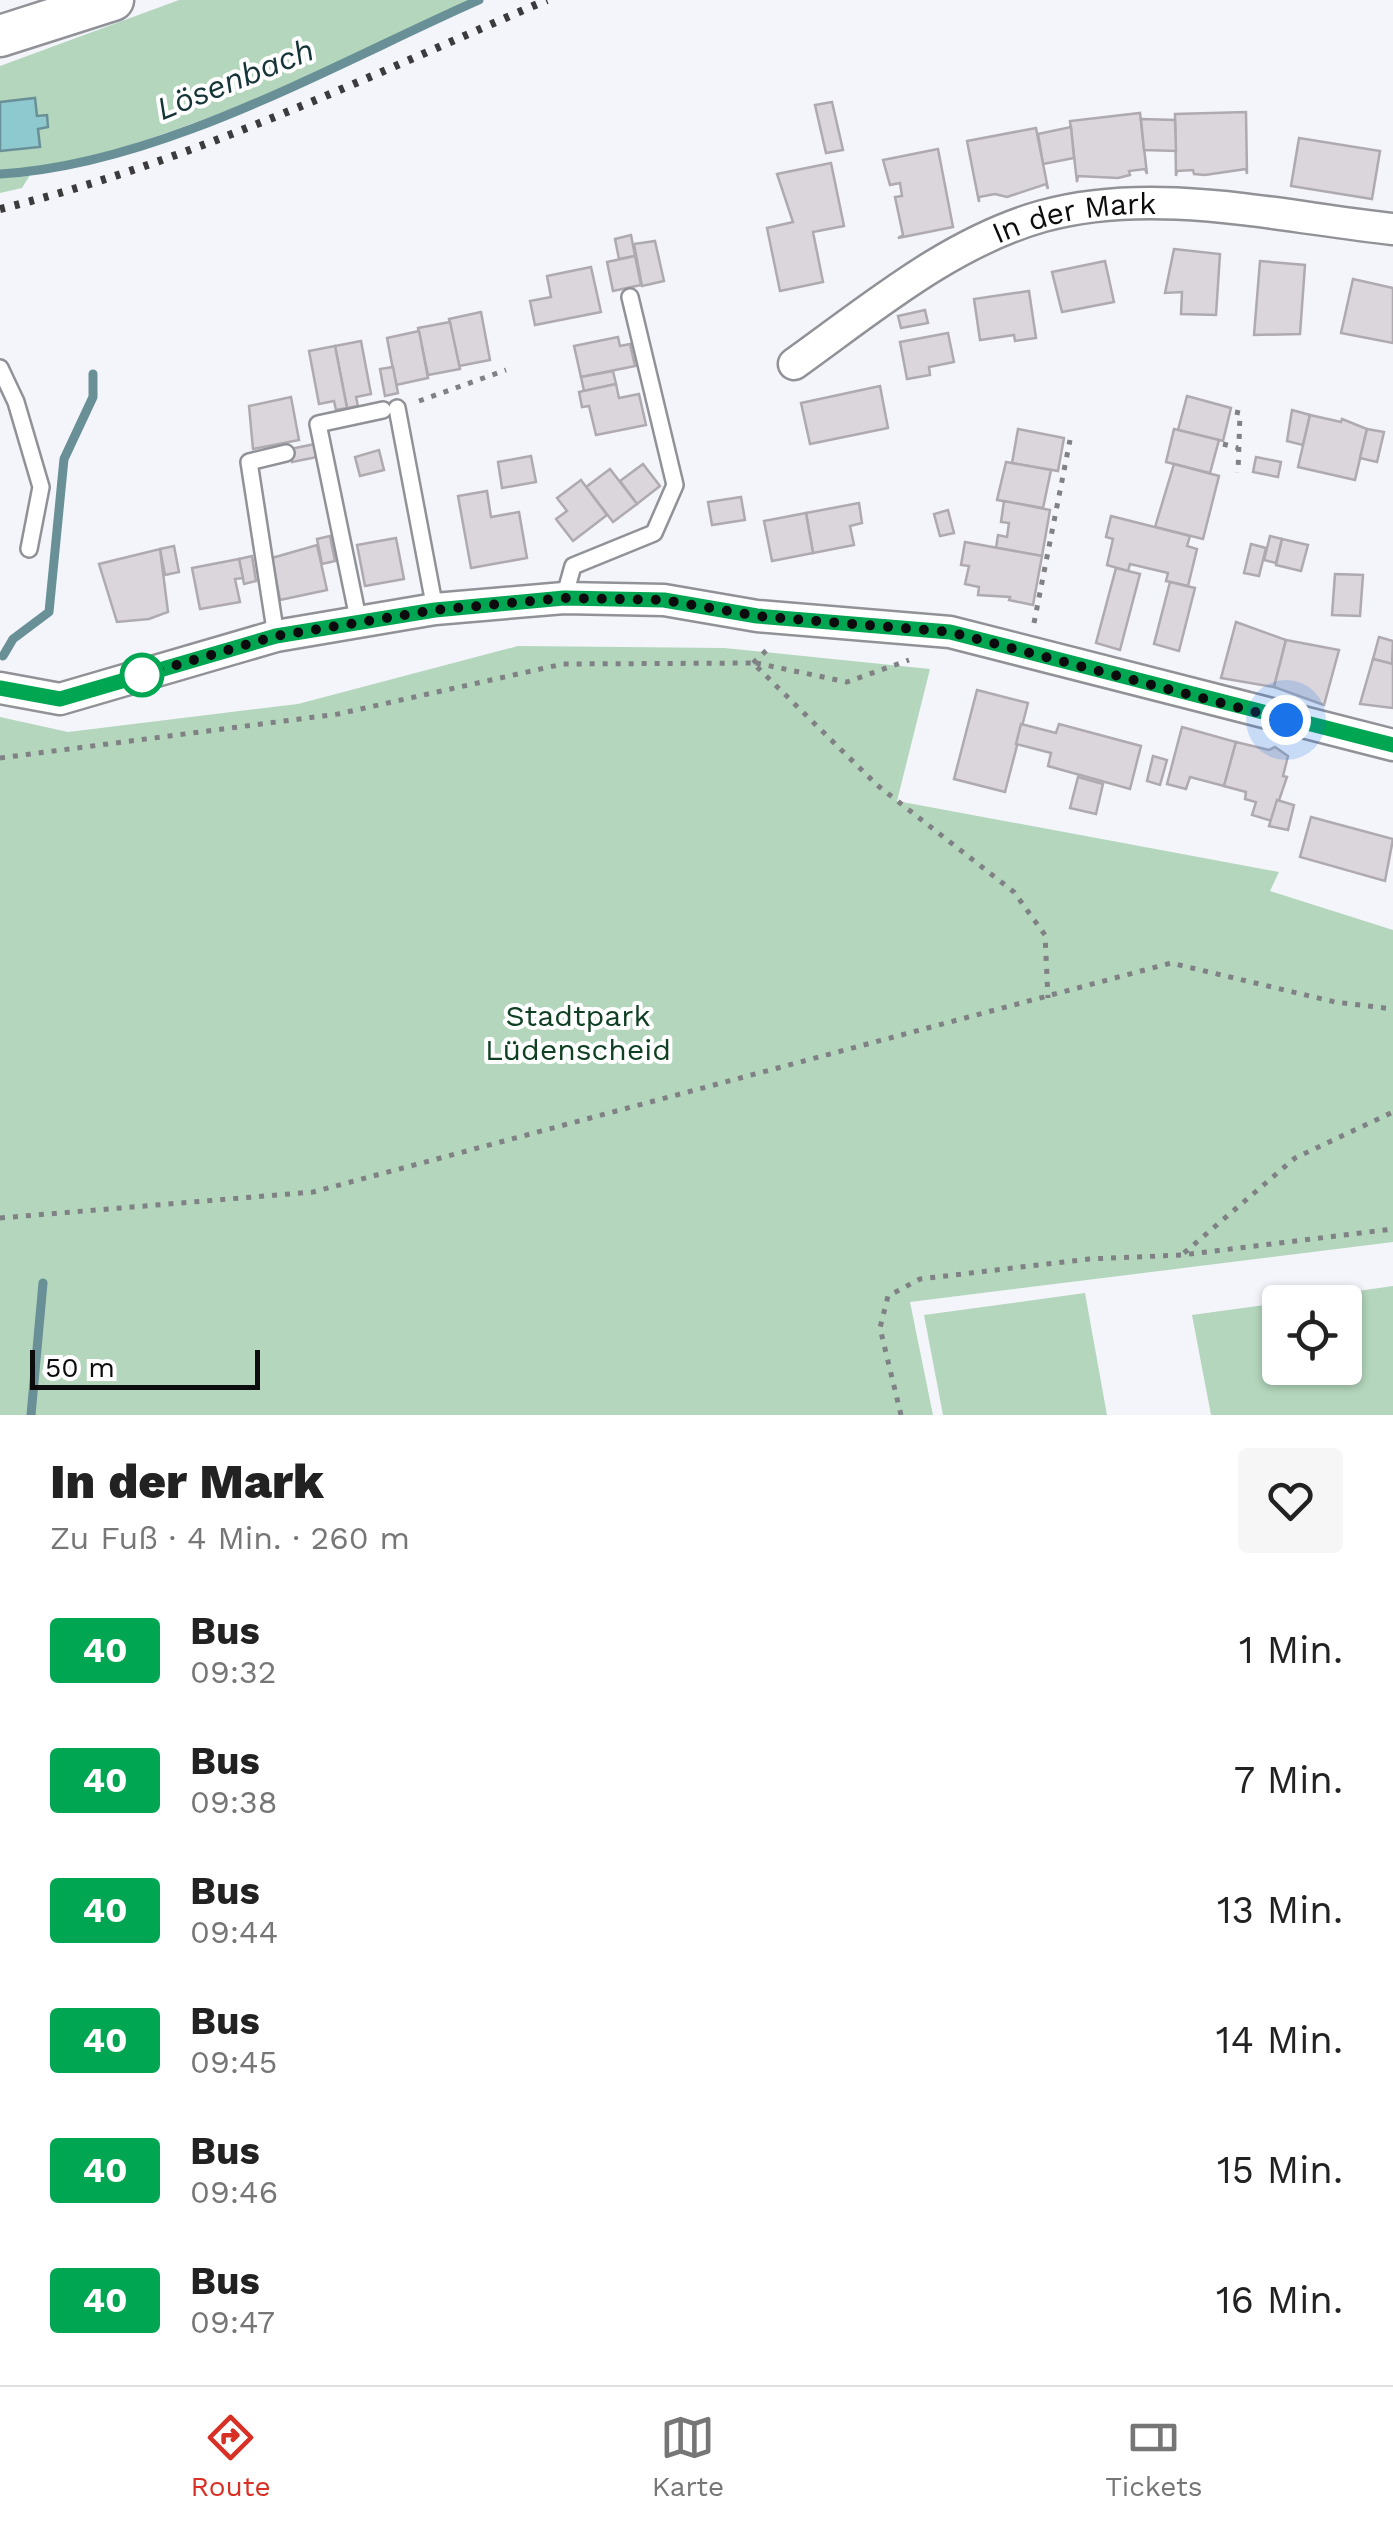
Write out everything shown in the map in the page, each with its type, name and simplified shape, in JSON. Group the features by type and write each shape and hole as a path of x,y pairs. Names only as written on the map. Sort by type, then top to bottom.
{"main road":[{"path":"0,36 113,0"}],"street":[{"name":"In der Mark","path":"794,364 922,273 980,241 1044,216 1173,203 1393,229"},
{"path":"0,688 60,699 276,636 435,610 564,598 664,600 757,616 950,632 1181,701 1393,745"}],"lane":[{"path":"564,598 573,566 654,533 675,485 630,297"},
{"path":"0,368 16,402 40,476 40,508 29,549"},
{"path":"359,623 318,424 390,409 435,610"},
{"path":"276,636 249,462 286,454"}],"path":[{"path":"390,409 506,370"},
{"path":"1235,412 1240,413 1238,473"},
{"path":"1030,654 1070,440"},
{"path":"1223,444 1238,448"},
{"path":"0,758 338,714 563,664 753,663 877,785 1014,892 1045,935 1048,998"},
{"path":"0,1218 313,1192 1171,963 1334,1002 1393,1009"},
{"path":"1182,1254 1296,1158 1393,1112"},
{"path":"901,1415 880,1328 888,1296 920,1278 1089,1259 1182,1254 1393,1228"}],"green space":[{"path":"179,0 479,0 260,97 149,139 32,172 22,188 0,193 0,66"},
{"name":"Stadtpark Lüdenscheid","path":"518,646 724,648 930,669 897,801 1279,872 1270,891 1393,930 1393,1242 910,1302 933,1415 0,1415 0,717 68,732 298,704"},
{"path":"1393,1286 1393,1415 1211,1415 1192,1315 1262,1305 1262,1385 1362,1385 1362,1290"},
{"path":"1085,1293 1107,1415 943,1415 924,1315"}],"water":[{"path":"35,98 37,116 47,115 48,127 38,129 40,147 0,151 0,102"}],"building":[{"path":"832,102 843,150 826,153 815,105"},
{"path":"1246,112 1247,174 1246,169 1205,175 1194,174 1193,170 1177,171 1176,176 1175,114"},
{"path":"1140,113 1147,174 1145,169 1129,171 1130,175 1118,178 1078,176 1077,182 1070,121"},
{"path":"1141,119 1175,120 1176,151 1144,150"},
{"path":"1071,127 1074,158 1043,164 1038,134"},
{"path":"1036,128 1048,189 1046,184 1007,197 979,197 979,202 967,141"},
{"path":"1299,138 1380,151 1372,199 1291,186"},
{"path":"938,149 953,227 898,238 903,235 895,197 902,196 900,183 890,185 883,160"},
{"path":"831,163 844,226 813,232 823,282 780,291 767,228 793,222 777,174"},
{"path":"631,235 635,256 619,259 615,239"},
{"path":"655,241 664,281 642,286 634,244"},
{"path":"1174,249 1220,254 1216,315 1181,314 1182,292 1165,293"},
{"path":"635,256 641,285 613,291 607,262"},
{"path":"1105,261 1114,302 1062,312 1052,272"},
{"path":"1260,261 1305,265 1300,334 1254,335"},
{"path":"591,267 601,312 535,325 530,301 551,297 547,276"},
{"path":"1353,279 1393,288 1393,343 1341,333"},
{"path":"1029,291 1036,338 1015,341 1014,335 980,340 974,299"},
{"path":"925,310 928,323 901,328 898,316"},
{"path":"481,312 490,360 459,366 449,319"},
{"path":"450,322 460,369 428,375 418,328"},
{"path":"419,331 428,378 396,385 387,338"},
{"path":"948,333 954,362 929,367 930,375 907,379 900,342"},
{"path":"618,337 620,346 630,344 635,366 581,377 574,346"},
{"path":"361,341 371,394 356,397 358,406 347,408 335,346"},
{"path":"335,346 347,408 336,410 334,401 319,404 309,351"},
{"path":"393,367 398,393 385,396 380,369"},
{"path":"613,371 616,384 584,391 581,377"},
{"path":"616,384 619,398 639,394 646,425 596,435 589,406 582,407 579,392"},
{"path":"880,386 888,428 810,444 801,403"},
{"path":"1187,396 1231,408 1223,441 1178,430"},
{"path":"291,397 299,440 253,449 249,406"},
{"path":"1292,410 1310,415 1303,445 1287,441"},
{"path":"1310,415 1341,422 1342,419 1367,429 1355,480 1298,467"},
{"path":"1018,429 1064,438 1058,471 1012,463"},
{"path":"1174,429 1219,440 1210,473 1166,462"},
{"path":"1367,429 1384,432 1377,462 1360,458"},
{"path":"315,444 317,457 292,462 290,449"},
{"path":"379,450 384,470 360,476 355,457"},
{"path":"531,456 536,482 502,488 498,462"},
{"path":"1256,457 1281,462 1278,477 1253,472"},
{"path":"1006,462 1051,470 1043,508 997,500"},
{"path":"643,464 660,486 637,504 620,481"},
{"path":"1174,464 1219,476 1203,539 1155,527"},
{"path":"610,469 637,504 613,522 586,487"},
{"path":"581,480 607,515 573,541 556,519 567,511 557,498"},
{"path":"487,491 491,517 519,512 527,558 471,568 458,496"},
{"path":"741,497 745,520 712,525 708,502"},
{"path":"1004,501 1050,510 1042,556 996,548 998,535 1007,537 1009,523 1001,522"},
{"path":"859,503 862,523 850,526 854,545 813,553 806,513"},
{"path":"948,510 954,533 940,536 934,514"},
{"path":"806,513 813,553 772,561 764,521"},
{"path":"1111,516 1190,536 1187,546 1197,549 1188,586 1166,581 1168,573 1130,564 1128,571 1107,565 1113,539 1106,537"},
{"path":"330,536 335,561 322,564 317,539"},
{"path":"1270,536 1282,539 1276,563 1264,560"},
{"path":"396,538 404,579 365,586 357,545"},
{"path":"1282,539 1308,545 1301,571 1276,565"},
{"path":"965,542 1042,556 1033,605 1009,600 1010,597 978,595 979,587 965,584 969,566 961,565"},
{"path":"1251,544 1266,548 1259,576 1244,573"},
{"path":"317,545 327,590 280,600 272,558"},
{"path":"174,546 179,572 165,575 160,549"},
{"path":"160,549 168,612 149,619 117,622 99,564"},
{"path":"252,556 256,581 244,584 239,559"},
{"path":"239,559 243,578 235,579 240,602 200,609 192,568"},
{"path":"1116,568 1140,574 1120,650 1096,643"},
{"path":"1335,574 1363,575 1360,616 1332,615"},
{"path":"1170,582 1195,588 1179,651 1154,644"},
{"path":"1236,622 1286,640 1274,687 1221,678"},
{"path":"1379,637 1393,641 1392,664 1373,659"},
{"path":"1286,640 1339,650 1324,705 1274,687"},
{"path":"1373,659 1393,664 1393,708 1360,704"},
{"path":"977,690 1028,703 1005,792 954,779"},
{"path":"1021,724 1056,733 1059,724 1141,746 1130,789 1048,766 1051,753 1016,744"},
{"path":"1182,727 1236,742 1224,786 1190,777 1186,789 1167,784"},
{"path":"1236,742 1269,750 1275,747 1288,756 1283,776 1287,777 1272,821 1252,815 1256,802 1245,799 1246,792 1224,786"},
{"path":"1153,756 1167,760 1160,785 1147,781"},
{"path":"1078,777 1103,784 1096,814 1070,808"},
{"path":"1277,800 1294,805 1288,830 1269,826"},
{"path":"1311,817 1393,839 1385,881 1300,857"}],"waterway":[{"name":"Lösenbach","path":"0,174 61,167 184,132 306,81 479,0"},
{"path":"3,656 13,639 49,612 64,459 93,397 93,374"},
{"path":"31,1415 43,1283"}],"railway":[{"path":"0,209 71,190 210,143 547,0"}],"bus line":[{"name":"40","path":"0,688 60,699 276,636 435,610 564,598 664,600 757,616 950,632 1393,745"}],"route":[{"path":"142,675 139,676 276,636 435,610 564,598 664,600 757,616 950,632 1286,720"}]}
